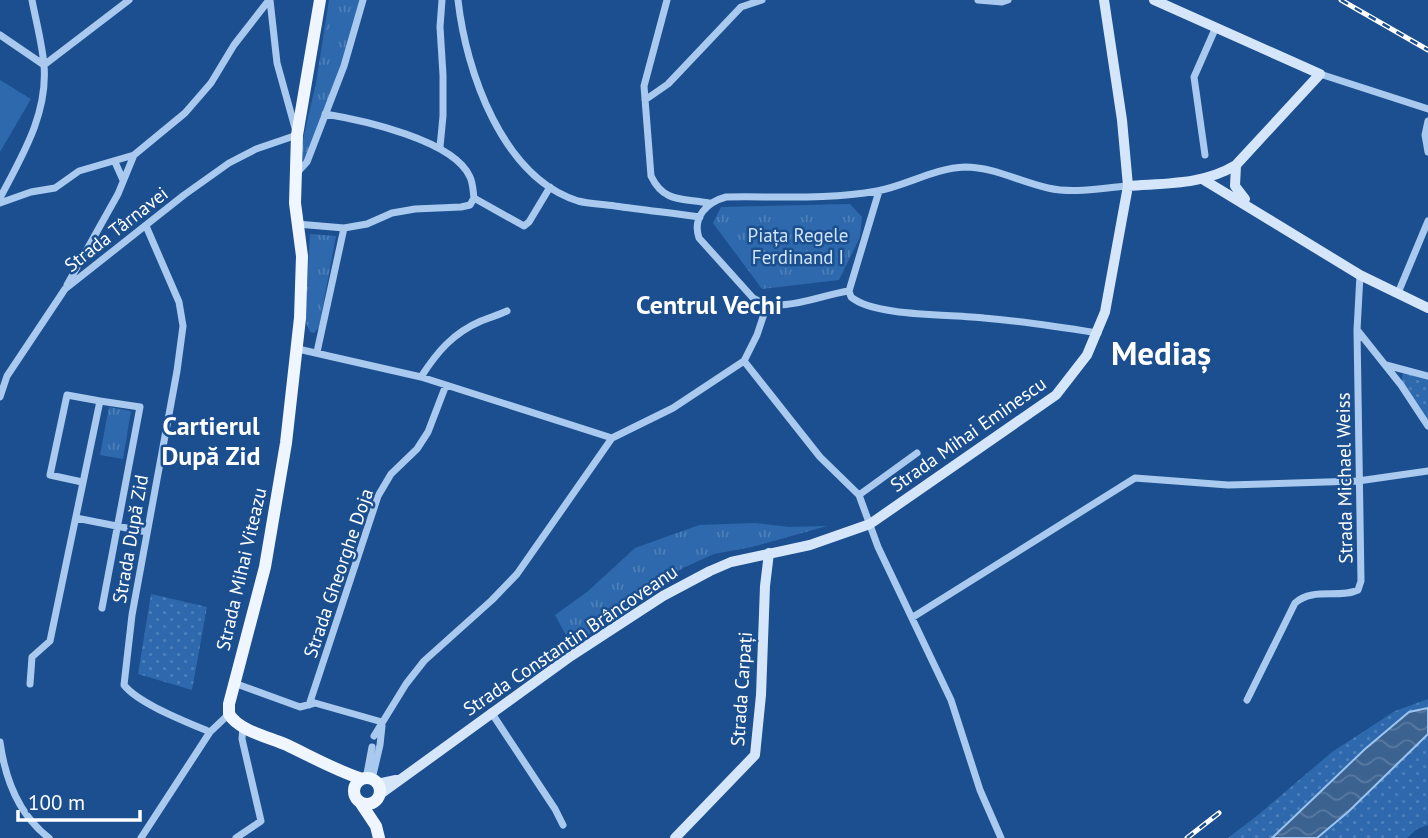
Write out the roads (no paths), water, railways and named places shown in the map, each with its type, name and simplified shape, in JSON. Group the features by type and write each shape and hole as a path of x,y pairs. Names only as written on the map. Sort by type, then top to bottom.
{"main road":[{"name":"Strada Mihai Viteazu","path":"229,714 273,528 298,349 302,256 297,224 297,135 320,0"},
{"name":"Strada Mihai Eminescu","path":"769,553 810,545 870,524 1048,403 1081,363 1098,332 1111,290 1128,186 1122,120 1104,0"},
{"path":"1128,186 1205,180 1236,164 1320,74 1154,0"},
{"path":"1236,164 1236,186 1254,209"},
{"path":"1205,180 1360,275 1428,308"},
{"name":"Strada Constantin Brâncoveanu","path":"372,786 402,778 571,656 663,596 710,570 769,553"},
{"name":"Strada Carpați","path":"675,838 755,755 769,553"},
{"path":"229,714 232,720 243,726 372,786"},
{"path":"333,770 357,797 377,832"},
{"path":"357,797 356,785 372,786"},
{"path":"357,797 368,804 372,786"},
{"path":"372,786 377,832"}],"street":[{"path":"0,201 37,122 42,105 44,65 32,0"},
{"path":"44,65 129,0"},
{"path":"0,201 55,188 79,171 134,155 186,113 211,83 233,45 270,0"},
{"path":"270,0 277,63 297,135"},
{"path":"295,174 307,162 344,66 363,0"},
{"path":"440,147 443,116 440,27 442,0"},
{"path":"458,0 473,65 498,131 519,159 550,187 579,201 700,217"},
{"path":"667,0 646,75 645,100 651,176 665,196 709,203 726,197 840,195 878,191 964,167 1014,176 1046,188 1070,191 1128,186"},
{"path":"645,100 668,84 741,7 762,0"},
{"path":"978,0 1007,0"},
{"path":"1205,155 1194,77 1216,27"},
{"path":"0,35 44,65"},
{"path":"1320,74 1428,109"},
{"path":"297,224 344,228 367,224 392,213 470,205 474,198 469,174 440,147 358,119 325,114"},
{"path":"1427,122 1425,135 1428,152"},
{"name":"Strada Târnavei","path":"0,397 7,376 65,289 229,163 267,144 297,135"},
{"path":"65,289 93,241 134,155"},
{"path":"115,162 123,180"},
{"path":"474,198 524,226 550,187"},
{"path":"878,191 849,291 851,297 864,304 891,310 984,317 1098,332"},
{"path":"709,203 700,217 697,229 699,238 753,298 766,305 781,305 849,291"},
{"path":"1398,293 1428,220"},
{"name":"Strada După Zid","path":"146,226 179,302 183,326 132,615 124,685 129,692 209,732"},
{"path":"317,352 344,228"},
{"name":"Strada Michael Weiss","path":"1247,700 1295,603 1305,597 1351,593 1358,590 1362,581 1357,331 1360,275"},
{"path":"373,736 424,661 517,574 612,438 673,408 744,361 757,335 766,305"},
{"path":"421,377 448,341 480,322 507,311"},
{"path":"1357,331 1385,364 1428,426"},
{"path":"298,349 421,377 612,438"},
{"path":"744,361 820,457 859,495 878,548 951,700 980,790 1001,838"},
{"path":"1385,364 1428,376"},
{"name":"Strada Gheorghe Doja","path":"309,705 378,496 391,474 417,449 428,432 446,385"},
{"path":"82,482 50,475 67,395 140,407 102,608"},
{"path":"30,684 32,657 50,641 100,401"},
{"path":"859,495 917,453"},
{"path":"913,617 1135,478 1228,485 1358,481 1428,471"},
{"path":"76,517 147,532"},
{"path":"234,684 300,706 315,703 382,722"},
{"path":"491,712 563,825"},
{"path":"141,838 209,732 229,714"},
{"path":"372,786 382,722"},
{"path":"236,838 261,821 242,739 243,726"},
{"path":"0,742 4,767 22,808 49,838"},
{"path":"372,747 372,786"}],"water":[{"path":"1428,708 1428,734 1348,812 1317,838 1272,838 1365,749 1409,712"}],"railway":[{"path":"1341,0 1428,50"},
{"path":"1187,838 1219,813"}],"district":[{"name":"Centrul Vechi","path":"709,304"},
{"name":"Mediaș","path":"1161,352"},
{"name":"Cartierul După Zid","path":"211,440"}],"park label":[{"name":"Piața Regele Ferdinand I","path":"798,246"}]}
